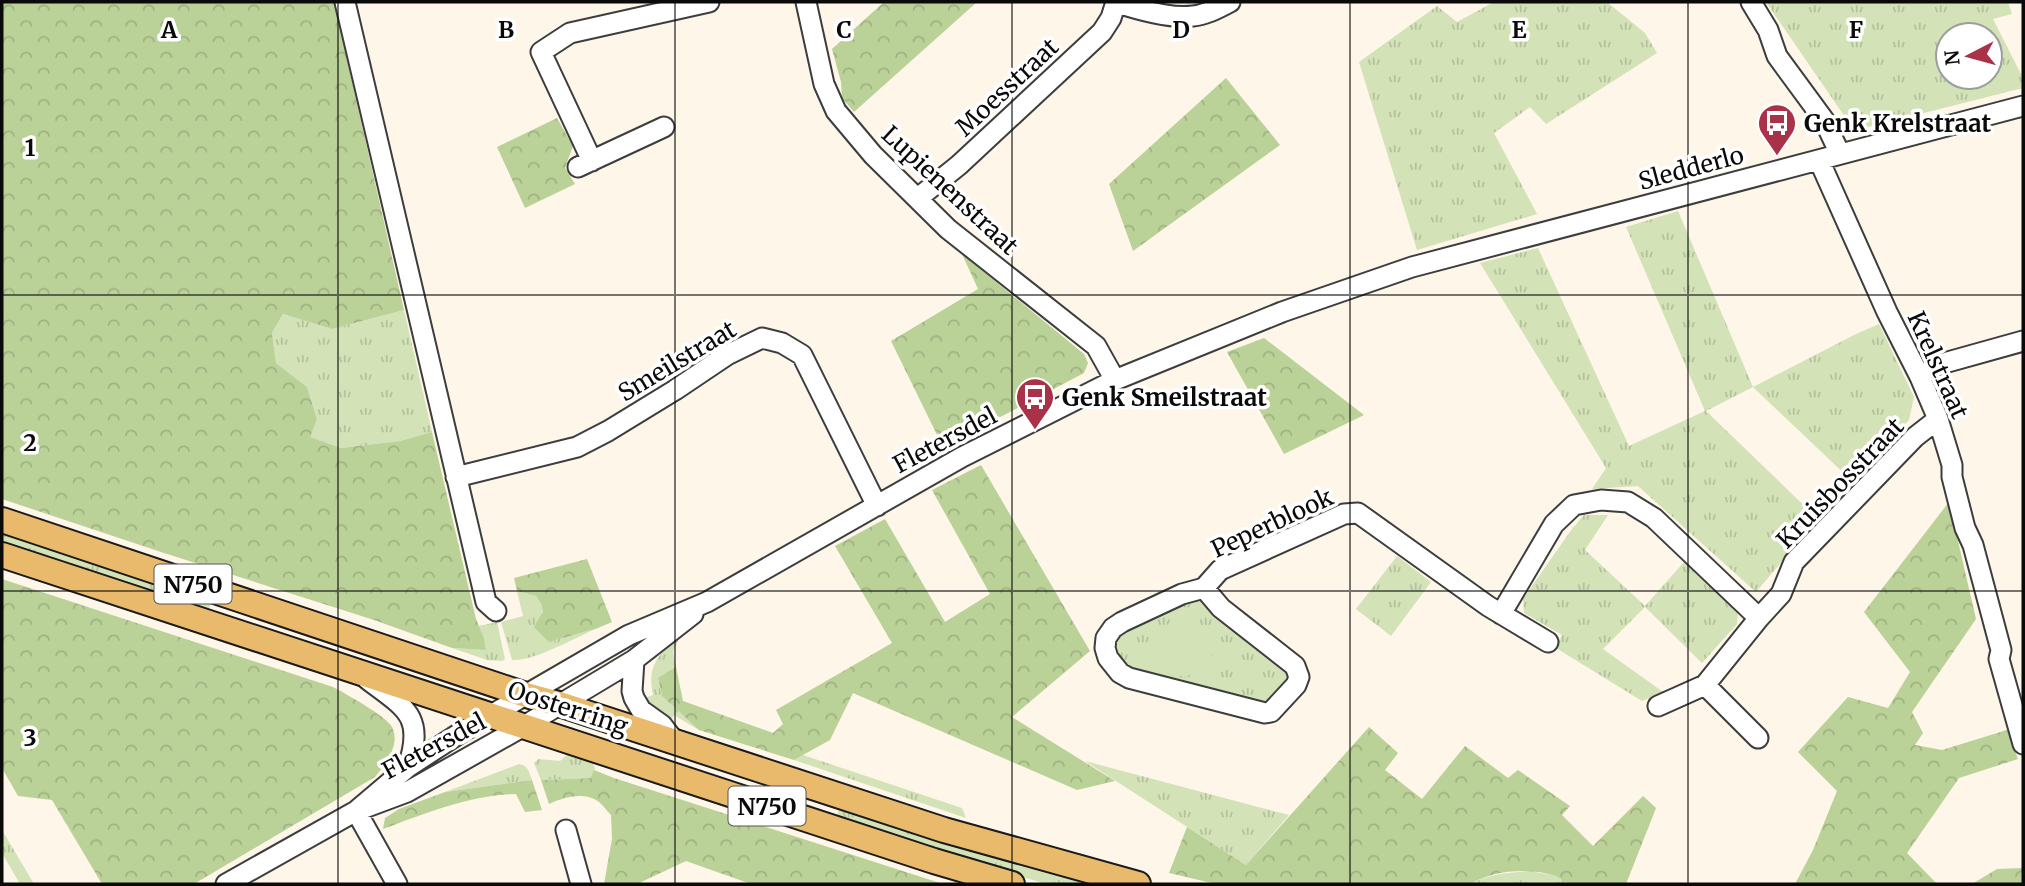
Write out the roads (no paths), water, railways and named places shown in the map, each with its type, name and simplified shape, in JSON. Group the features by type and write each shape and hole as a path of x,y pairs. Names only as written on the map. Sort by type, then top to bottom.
{"main road":[{"name":"Oosterring","path":"2,520 526,695 944,830 1138,884"},
{"name":"Oosterring","path":"2,555 921,857 1012,884"}],"street":[{"path":"345,2 486,602 496,611"},
{"path":"664,127 585,164 541,52 570,33 709,2"},
{"name":"Lupienenstraat","path":"806,2 824,84 836,111 873,155 948,229 1096,346 1115,380"},
{"name":"Moesstraat","path":"918,198 959,165 1102,32 1111,18 1115,2 1178,16 1195,16 1230,2"},
{"path":"1751,2 1768,30 1777,56 1824,120 1840,154"},
{"name":"Sledderlo","path":"1412,267 2023,106"},
{"name":"Krelstraat","path":"1819,160 1938,419 1952,465 1952,477 1965,528 1973,545 2001,650 1999,659 2023,744"},
{"name":"Fletersdel","path":"356,811 408,767 460,733 629,635 707,602 962,457 1115,380 1283,312 1412,267"},
{"name":"Smeilstraat","path":"456,477 577,447 608,432 727,355 762,338 782,343 802,355 877,506"},
{"path":"1920,377 1937,365 2023,341"},
{"name":"Kruisbosstraat","path":"1658,706 1704,685 1782,594 1794,562 1915,437 1938,419"},
{"path":"1548,642 1501,614 1554,524 1574,505 1601,500 1628,502 1654,518 1759,618"},
{"name":"Peperblook","path":"1204,588 1221,608 1296,666 1299,677 1296,685 1271,712 1265,713 1129,678 1120,673 1108,658 1105,648 1106,638 1113,628 1182,594 1204,588 1220,570 1351,512 1358,513 1374,523 1501,614"},
{"name":"Fletersdel","path":"226,884 356,811 407,792 590,688 634,660 707,602"},
{"path":"634,660 634,698 641,710 662,725 676,743"},
{"path":"355,671 407,710 413,720 414,751 408,767"},
{"path":"1704,685 1758,738"},
{"path":"356,811 397,884"},
{"path":"566,830 581,884"}],"place":[{"name":"Genk Krelstraat","path":"1777,157"},
{"name":"Genk Smeilstraat","path":"1035,431"}]}
